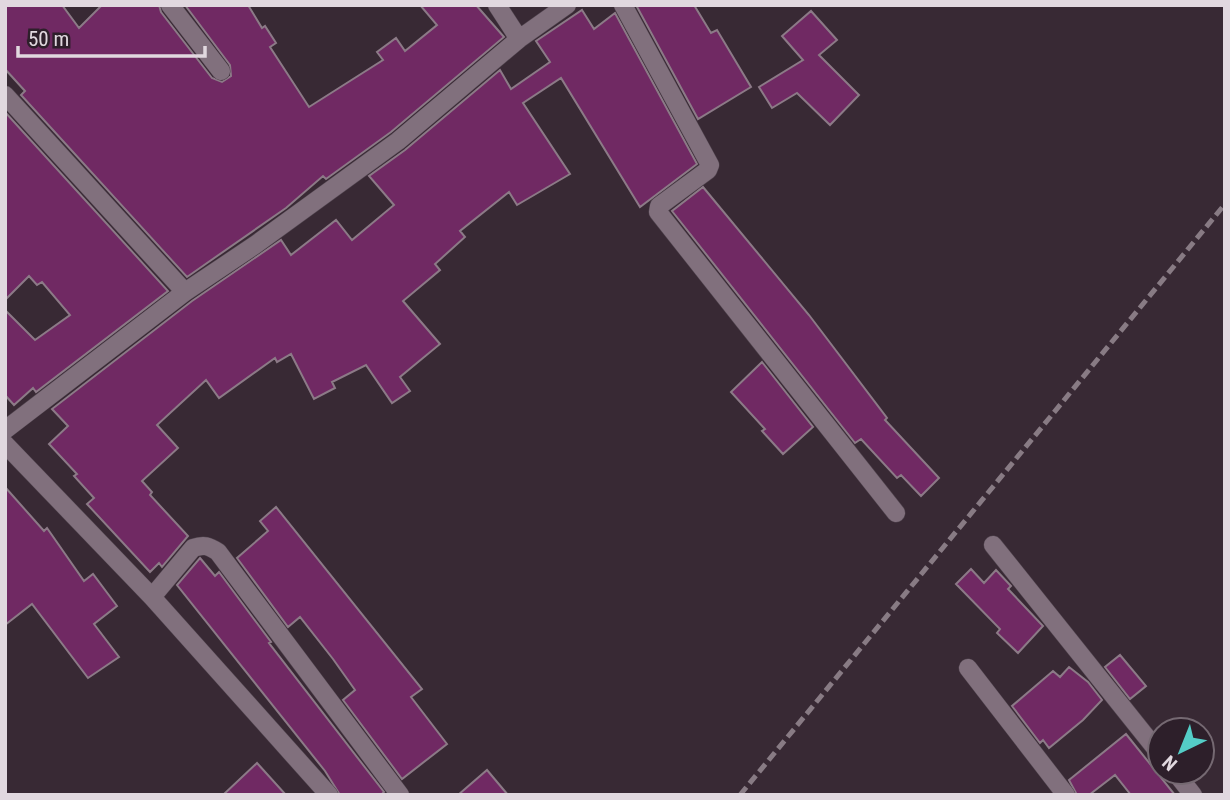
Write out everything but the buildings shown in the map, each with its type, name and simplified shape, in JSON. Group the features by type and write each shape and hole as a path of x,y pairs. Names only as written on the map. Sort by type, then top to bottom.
{"street":[{"path":"170,5 221,71"},
{"path":"497,5 519,39"},
{"path":"5,430 185,292 398,141 519,39 567,5"},
{"path":"623,5 710,166 659,206 658,212 896,513"},
{"path":"5,94 185,292"},
{"path":"7,449 152,597 329,795"},
{"path":"993,545 1146,736"},
{"path":"152,597 193,548 209,546 218,552 400,795"},
{"path":"968,668 1066,795"}],"railway":[{"path":"740,795 1225,204"}]}
